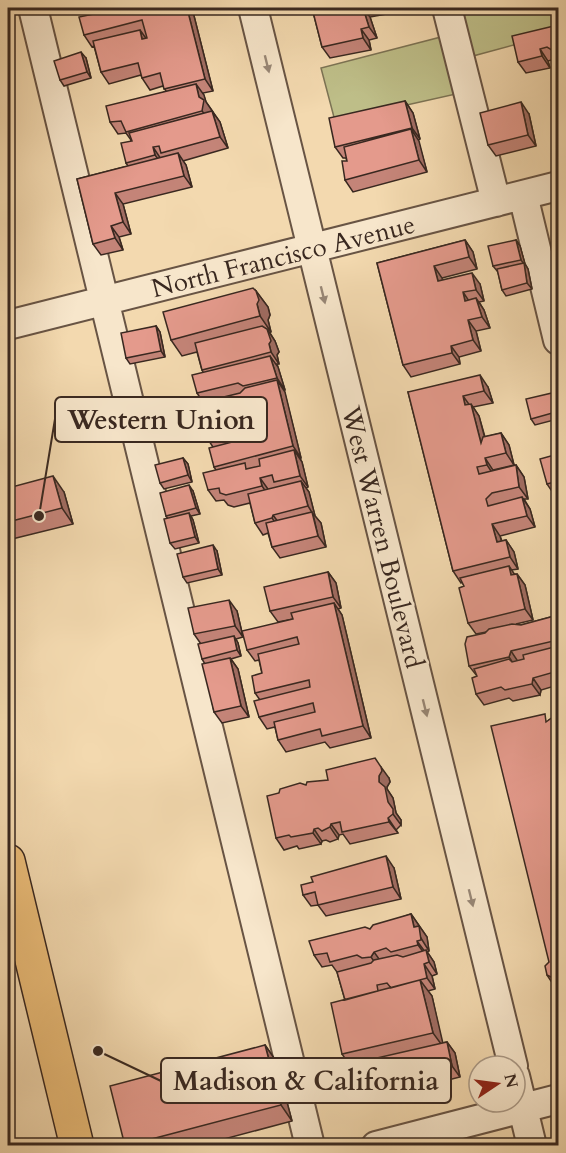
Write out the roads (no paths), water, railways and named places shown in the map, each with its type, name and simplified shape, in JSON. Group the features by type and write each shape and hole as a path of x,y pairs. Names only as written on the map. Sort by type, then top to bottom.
{"main road":[{"path":"8,861 77,1146"}],"street":[{"path":"33,8 310,1146"},
{"name":"West Warren Boulevard","path":"253,8 510,1054"},
{"path":"447,8 496,202"},
{"name":"North Francisco Avenue","path":"8,325 558,186"},
{"path":"523,195 558,340"},
{"path":"527,1107 558,1099"},
{"path":"376,1146 500,1114"},
{"path":"524,1114 532,1146"}],"place":[{"name":"Western Union","path":"39,516"},
{"name":"Madison & California","path":"98,1051"}]}
